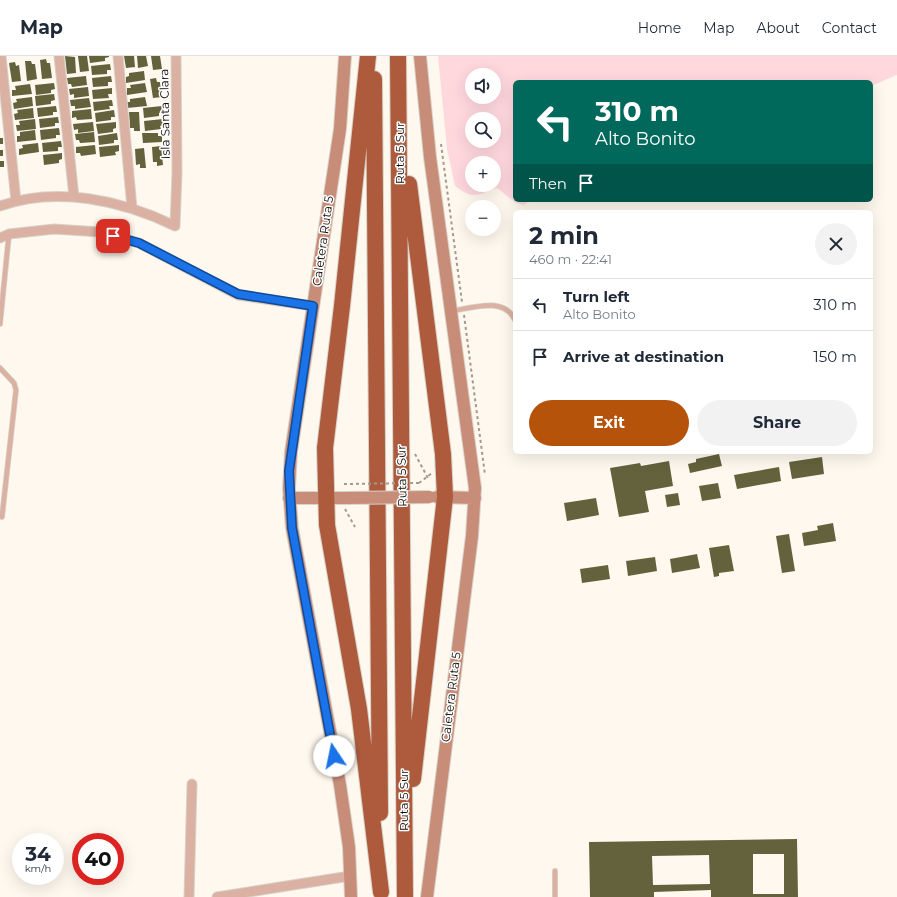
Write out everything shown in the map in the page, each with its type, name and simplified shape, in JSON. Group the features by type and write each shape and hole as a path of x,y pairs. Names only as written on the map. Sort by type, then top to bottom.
{"highway":[{"path":"368,56 342,306 325,448 325,498 328,525 359,709 381,894"},
{"name":"Ruta 5 Sur","path":"374,56 381,894"},
{"name":"Ruta 5 Sur","path":"398,56 400,105 405,897"},
{"path":"400,105 443,454 437,497 405,847"}],"street":[{"path":"1,56 16,201"},
{"path":"59,56 74,197"},
{"path":"0,206 30,198 51,196 102,200 132,208 118,56"},
{"name":"Isla Santa Clara","path":"132,208 175,226 177,172 176,56"},
{"name":"Caletera Ruta 5","path":"345,56 340,129 291,452 289,498 292,528 340,785 349,847 351,897"},
{"name":"Caletera Ruta 5","path":"420,56 427,126 458,310 475,475 475,498 427,897"},
{"path":"4,236 54,229 100,232 139,243 238,294 313,306"},
{"path":"289,498 325,498 345,504 437,497 475,498"},
{"path":"189,897 192,784"},
{"path":"217,897 350,876"}],"lane":[{"path":"0,324 4,236"},
{"path":"458,310 497,305 508,310 513,317"},
{"path":"0,368 14,383 16,390 2,517"},
{"path":"554,871 555,897"}],"path":[{"path":"440,138 458,310 485,480"},
{"path":"424,471 428,478"},
{"path":"344,484 419,483"},
{"path":"345,504 355,527"}],"shaded area":[{"path":"438,56 897,56 897,75 873,85 873,80 513,80 513,201 501,191 501,156 465,156 465,192 455,186 447,149"},
{"path":"465,192 486,192 476,195"},
{"path":"515,202 528,202 524,205 516,203"}],"building":[{"path":"65,56 75,57 76,73 67,74"},
{"path":"78,56 87,56 89,71 80,72"},
{"path":"89,56 109,57 105,58 105,61 90,63"},
{"path":"124,56 134,56 135,67 126,68"},
{"path":"137,56 146,56 148,66 138,68"},
{"path":"151,56 160,56 162,69 153,70"},
{"path":"46,59 47,63 50,63 52,78 42,79 40,60"},
{"path":"25,61 31,61 32,64 35,64 37,79 27,81"},
{"path":"15,62 16,66 19,65 21,81 12,82 9,63"},
{"path":"110,64 111,70 107,70 107,74 92,75 91,66"},
{"path":"144,71 145,80 126,83 126,77 129,76 129,73"},
{"path":"86,76 87,85 72,87 71,84 68,84 67,78"},
{"path":"111,76 112,82 108,82 108,86 93,87 92,78"},
{"path":"156,78 157,82 160,82 162,97 153,98 150,79"},
{"path":"54,83 55,89 51,90 51,93 36,95 35,85"},
{"path":"145,83 147,92 127,95 127,88 131,88 130,85"},
{"path":"30,84 32,94 12,96 12,90 16,90 15,86"},
{"path":"88,87 89,96 74,98 74,94 70,95 69,89"},
{"path":"112,88 112,94 108,94 109,98 93,99 92,90"},
{"path":"54,94 55,100 51,101 51,104 36,106 35,96"},
{"path":"32,97 33,106 14,109 13,103 17,102 16,99"},
{"path":"145,97 147,106 127,108 127,102 130,102 130,99"},
{"path":"89,98 91,107 75,109 75,106 71,106 70,100"},
{"path":"112,100 113,106 109,106 110,109 94,111 93,102"},
{"path":"56,106 57,112 53,112 53,115 38,117 37,108"},
{"path":"162,106 163,112 159,113 159,116 144,118 143,108"},
{"path":"33,108 34,118 15,120 14,114 18,113 17,110"},
{"path":"91,109 92,119 77,120 76,117 72,118 72,111"},
{"path":"114,110 115,117 111,117 111,120 96,122 95,113"},
{"path":"129,112 139,112 140,131 134,131 134,128 130,128"},
{"path":"58,117 59,123 55,123 55,126 40,128 39,119"},
{"path":"35,119 36,129 17,131 16,125 20,125 19,121"},
{"path":"163,119 164,125 160,126 161,129 145,131 144,121"},
{"path":"93,122 94,131 78,133 78,129 74,130 73,124"},
{"path":"116,122 116,128 113,129 113,132 98,134 96,124"},
{"path":"59,128 60,135 56,135 56,138 41,140 40,130"},
{"path":"35,130 36,140 17,142 17,136 20,136 20,132"},
{"path":"94,132 95,142 80,143 79,140 76,140 75,134"},
{"path":"117,133 118,140 114,140 114,143 99,145 98,136"},
{"path":"142,133 158,133 158,136 162,136 162,142 143,143"},
{"path":"0,138 3,138 3,144 0,144"},
{"path":"61,141 62,147 58,147 58,151 43,152 42,143"},
{"path":"38,143 39,152 19,155 19,149 23,148 22,145"},
{"path":"95,145 96,154 81,156 80,153 76,153 76,147"},
{"path":"119,145 119,151 115,152 116,155 100,157 99,147"},
{"path":"161,146 163,165 157,166 157,162 153,162 152,147"},
{"path":"144,148 146,168 140,168 140,164 136,165 135,149"},
{"path":"0,150 3,150 3,156 0,156"},
{"path":"62,153 62,159 59,160 59,163 44,165 43,155"},
{"path":"0,161 4,161 4,167 0,167"},
{"path":"719,454 722,466 690,473 688,464 696,462 696,459"},
{"path":"822,457 824,474 792,479 789,462"},
{"path":"669,461 673,486 645,491 649,512 619,517 610,468 640,463 641,466"},
{"path":"779,467 781,481 737,489 734,475"},
{"path":"718,483 721,498 702,501 699,486"},
{"path":"678,493 680,505 667,507 665,495"},
{"path":"596,498 599,515 567,521 564,503"},
{"path":"833,523 836,541 804,546 802,533 818,530 817,526"},
{"path":"789,534 795,571 782,573 776,536"},
{"path":"729,545 734,571 719,573 719,576 714,577 709,548"},
{"path":"697,554 700,568 672,573 670,559"},
{"path":"655,557 657,571 628,576 626,561"},
{"path":"608,565 610,579 582,583 580,569"},
{"path":"797,839 798,897 711,897 711,890 654,892 654,897 590,897 589,842","holes":["753,854 784,854 784,894 753,894","709,855 710,884 653,885 652,856"]}],"route":[{"path":"113,236 139,243 238,294 271,301 313,306 303,382 291,452 289,498 292,528 334,756"}]}
